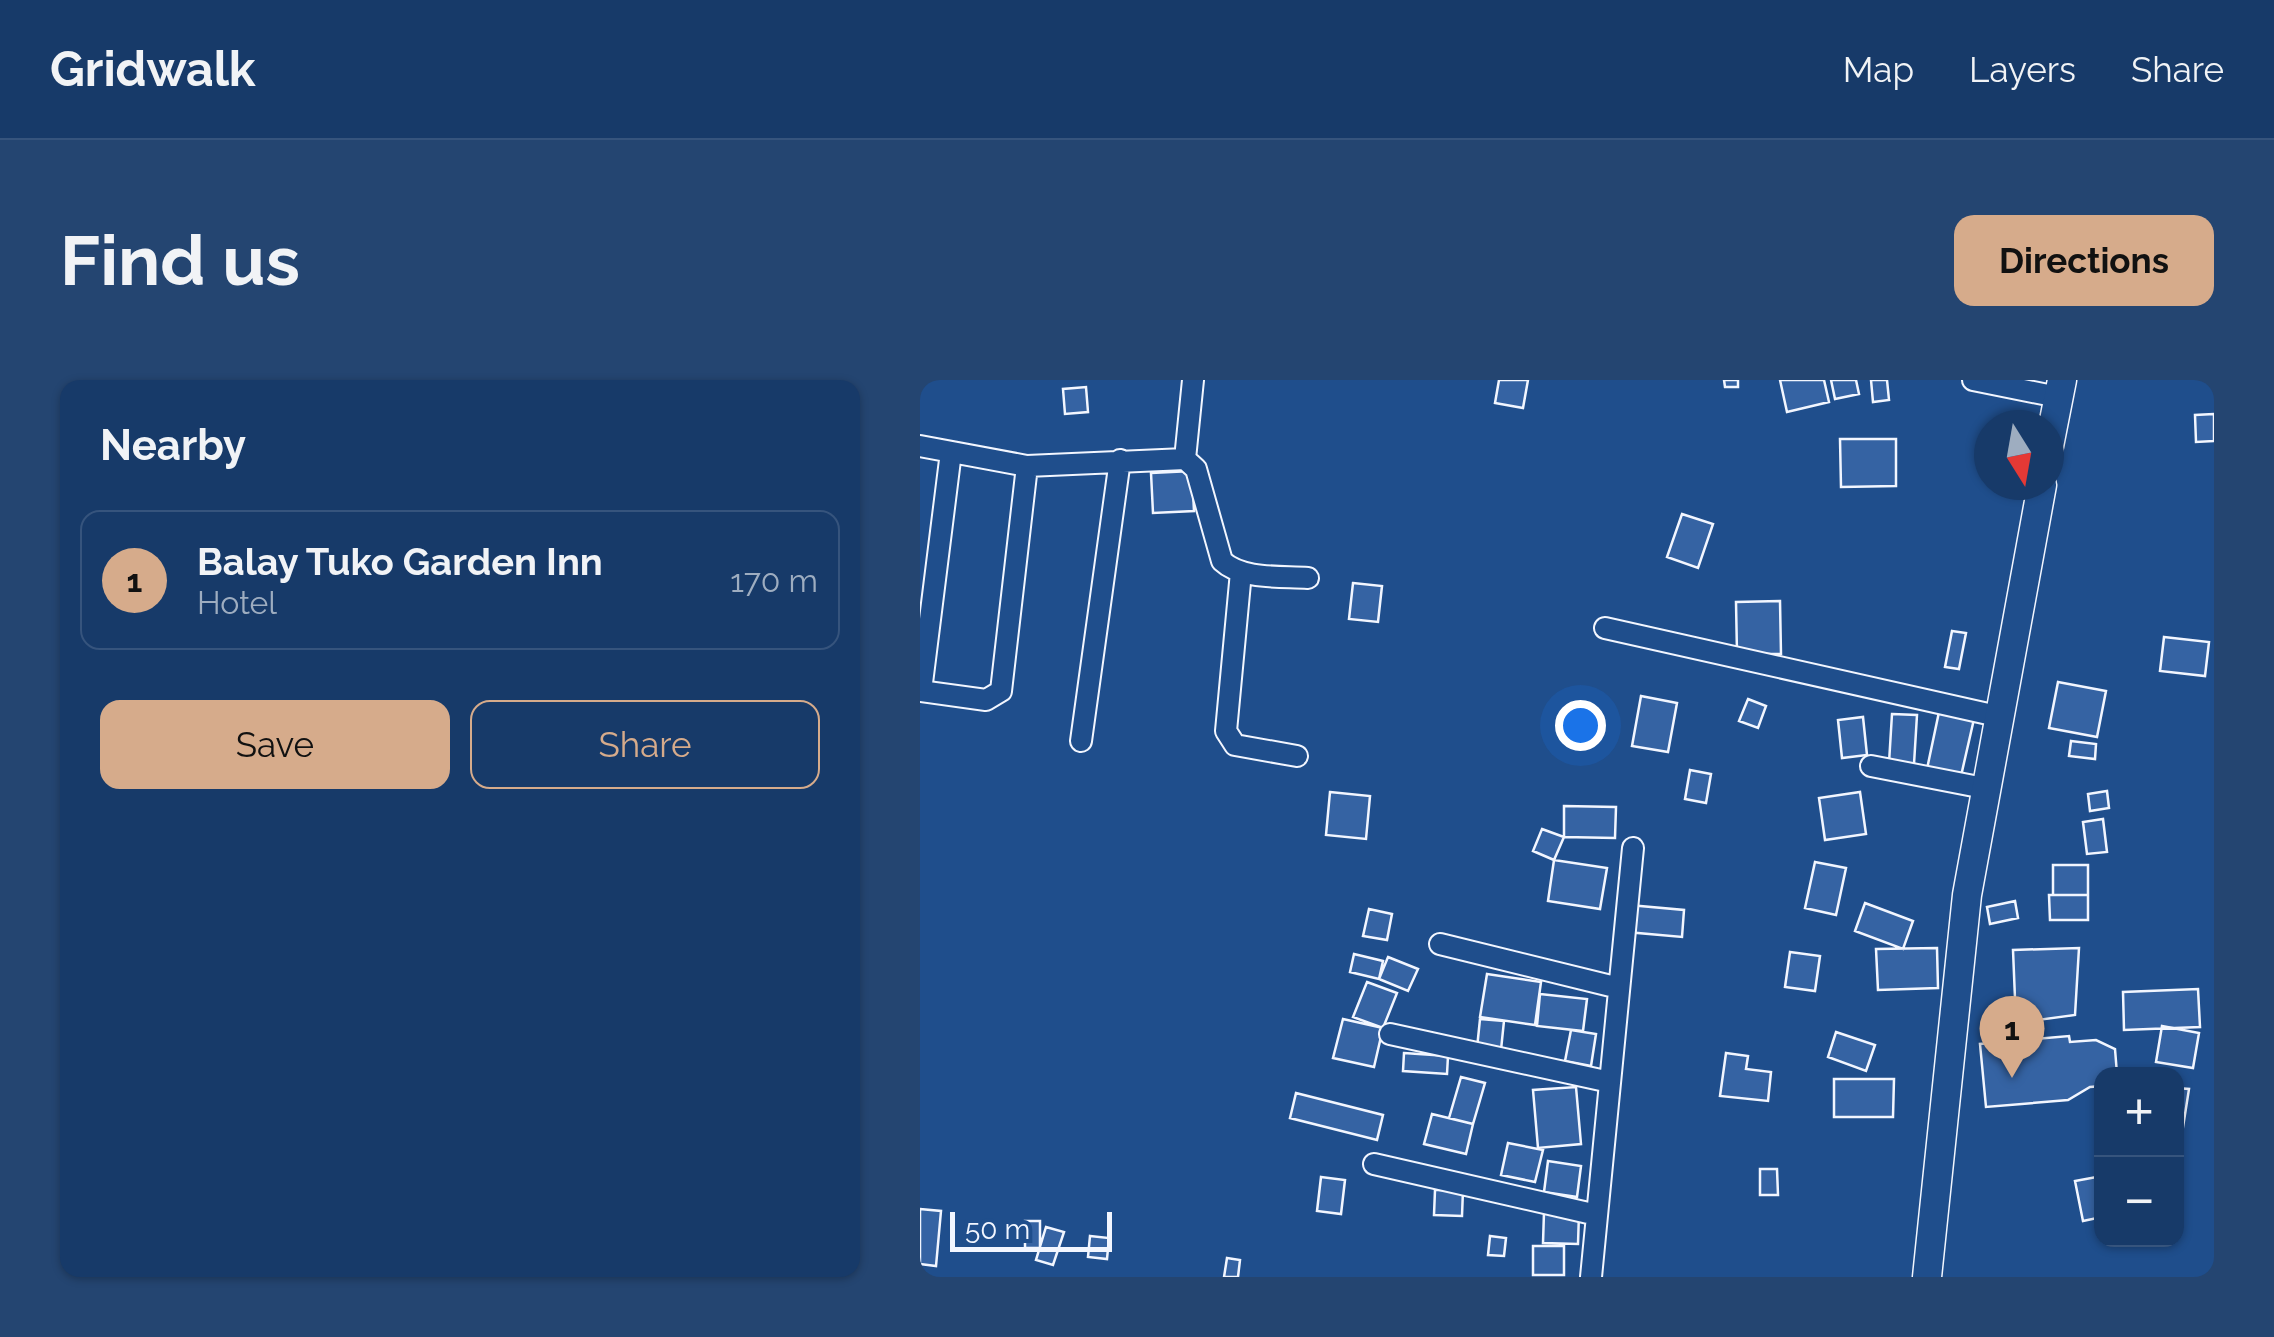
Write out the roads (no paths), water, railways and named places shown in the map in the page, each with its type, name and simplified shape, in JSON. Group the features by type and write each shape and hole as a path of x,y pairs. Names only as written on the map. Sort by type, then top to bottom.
{"street":[{"path":"1184,460 1193,380"},
{"path":"1973,380 2060,388"},
{"path":"920,446 1027,466 1184,460 1196,468 1222,561 1230,569 1308,578"},
{"path":"951,452 920,690 986,700 1001,691 1027,466"},
{"path":"1081,742 1120,460"},
{"path":"1927,1277 1953,1014 1984,788 2039,500"},
{"path":"1241,572 1226,731 1235,745 1297,756"},
{"path":"1605,628 1997,716"},
{"path":"1871,766 1984,788"},
{"path":"1591,1277 1633,848"},
{"path":"1440,944 1619,988"},
{"path":"1390,1034 1610,1082"},
{"path":"1374,1164 1597,1215"}],"place":[{"name":"Balay Tuko Garden Inn","path":"2012,1078"}]}
